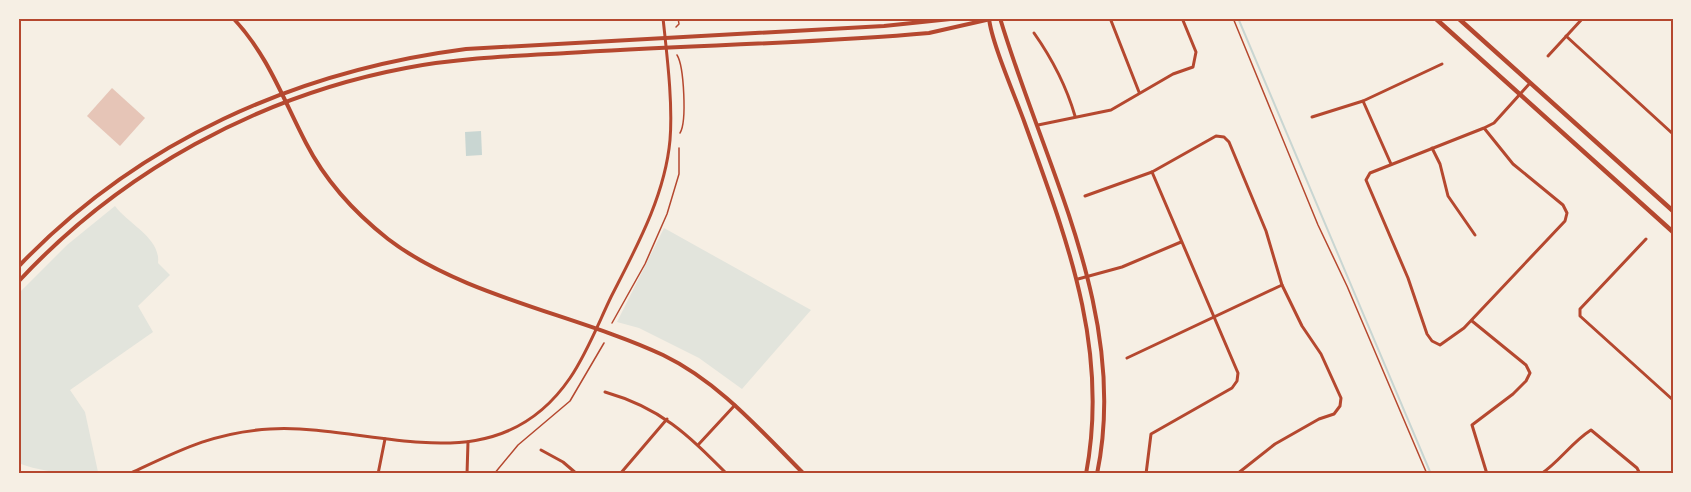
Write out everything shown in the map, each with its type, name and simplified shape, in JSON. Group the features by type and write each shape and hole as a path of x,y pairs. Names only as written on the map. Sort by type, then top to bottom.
{"main road":[{"path":"233,18 257,47 283,92 306,144 323,171 354,209 388,239 434,267 677,362 735,405 804,474"},
{"path":"18,267 52,233 109,187 174,143 213,122 283,92 342,73 416,55 466,49 884,26 960,18"},
{"path":"18,282 56,244 115,195 186,149 231,124 287,101 368,76 416,66 476,58 887,37 954,29 995,18"},
{"path":"1000,18 1038,125 1087,276 1100,336 1103,371 1102,431 1097,474"},
{"path":"1435,18 1673,232"},
{"path":"1458,18 1673,211"},
{"path":"989,19 1078,279 1088,334 1094,393 1086,474"},
{"path":"109,187 115,195"}],"street":[{"path":"129,474 175,451 229,433 272,429 433,445 468,442 491,437 516,426 556,397 571,377 596,329 658,196 670,140 663,18"},
{"path":"1110,18 1139,92"},
{"path":"1038,125 1111,110 1173,74 1193,67 1196,62 1196,52 1182,18"},
{"path":"1548,56 1583,18"},
{"path":"1034,33 1054,62 1068,90 1075,116"},
{"path":"1566,36 1673,134"},
{"path":"1312,117 1363,101 1442,64"},
{"path":"1484,128 1513,164 1563,205 1567,213 1565,221 1472,321 1440,345 1432,341 1366,180 1370,173 1494,123 1530,83"},
{"path":"1363,101 1391,164"},
{"path":"1085,196 1152,172 1216,136 1224,137 1229,142 1266,231 1282,285 1302,326 1321,354 1341,398 1340,406 1334,414 1319,419 1275,444 1237,474"},
{"path":"1432,148 1440,164 1448,195 1475,234"},
{"path":"1146,474 1151,434 1232,388 1237,381 1238,373 1152,172"},
{"path":"1646,239 1580,309 1580,316 1673,400"},
{"path":"1078,279 1122,267 1181,242"},
{"path":"1127,358 1282,285"},
{"path":"1472,321 1526,365 1530,373 1513,394 1472,425 1487,474"},
{"path":"605,392 635,401 667,419 727,474"},
{"path":"698,445 735,405"},
{"path":"620,474 667,419"},
{"path":"1541,474 1591,430 1637,468 1640,474"},
{"path":"378,474 385,439"},
{"path":"467,474 468,442"},
{"path":"541,450 577,474"}],"path":[{"path":"676,27 679,24 678,18"},
{"path":"1233,18 1318,225 1343,277 1427,474"},
{"path":"677,55 684,72 681,86 684,116 680,133"},
{"path":"612,323 645,264 667,214 680,168 679,148"},
{"path":"494,474 518,445 570,401 604,343"}],"shaded area":[{"path":"481,131 482,155 466,156 465,132"},
{"path":"115,206 149,239 158,254 158,263 170,275 138,306 153,332 70,390 85,412 98,472 57,472 18,463 18,294 67,245"},
{"path":"664,228 811,310 742,389 699,358 639,328 617,322"}],"building":[{"path":"112,88 145,118 120,146 87,116"}],"waterway":[{"path":"1238,18 1431,474"}]}
